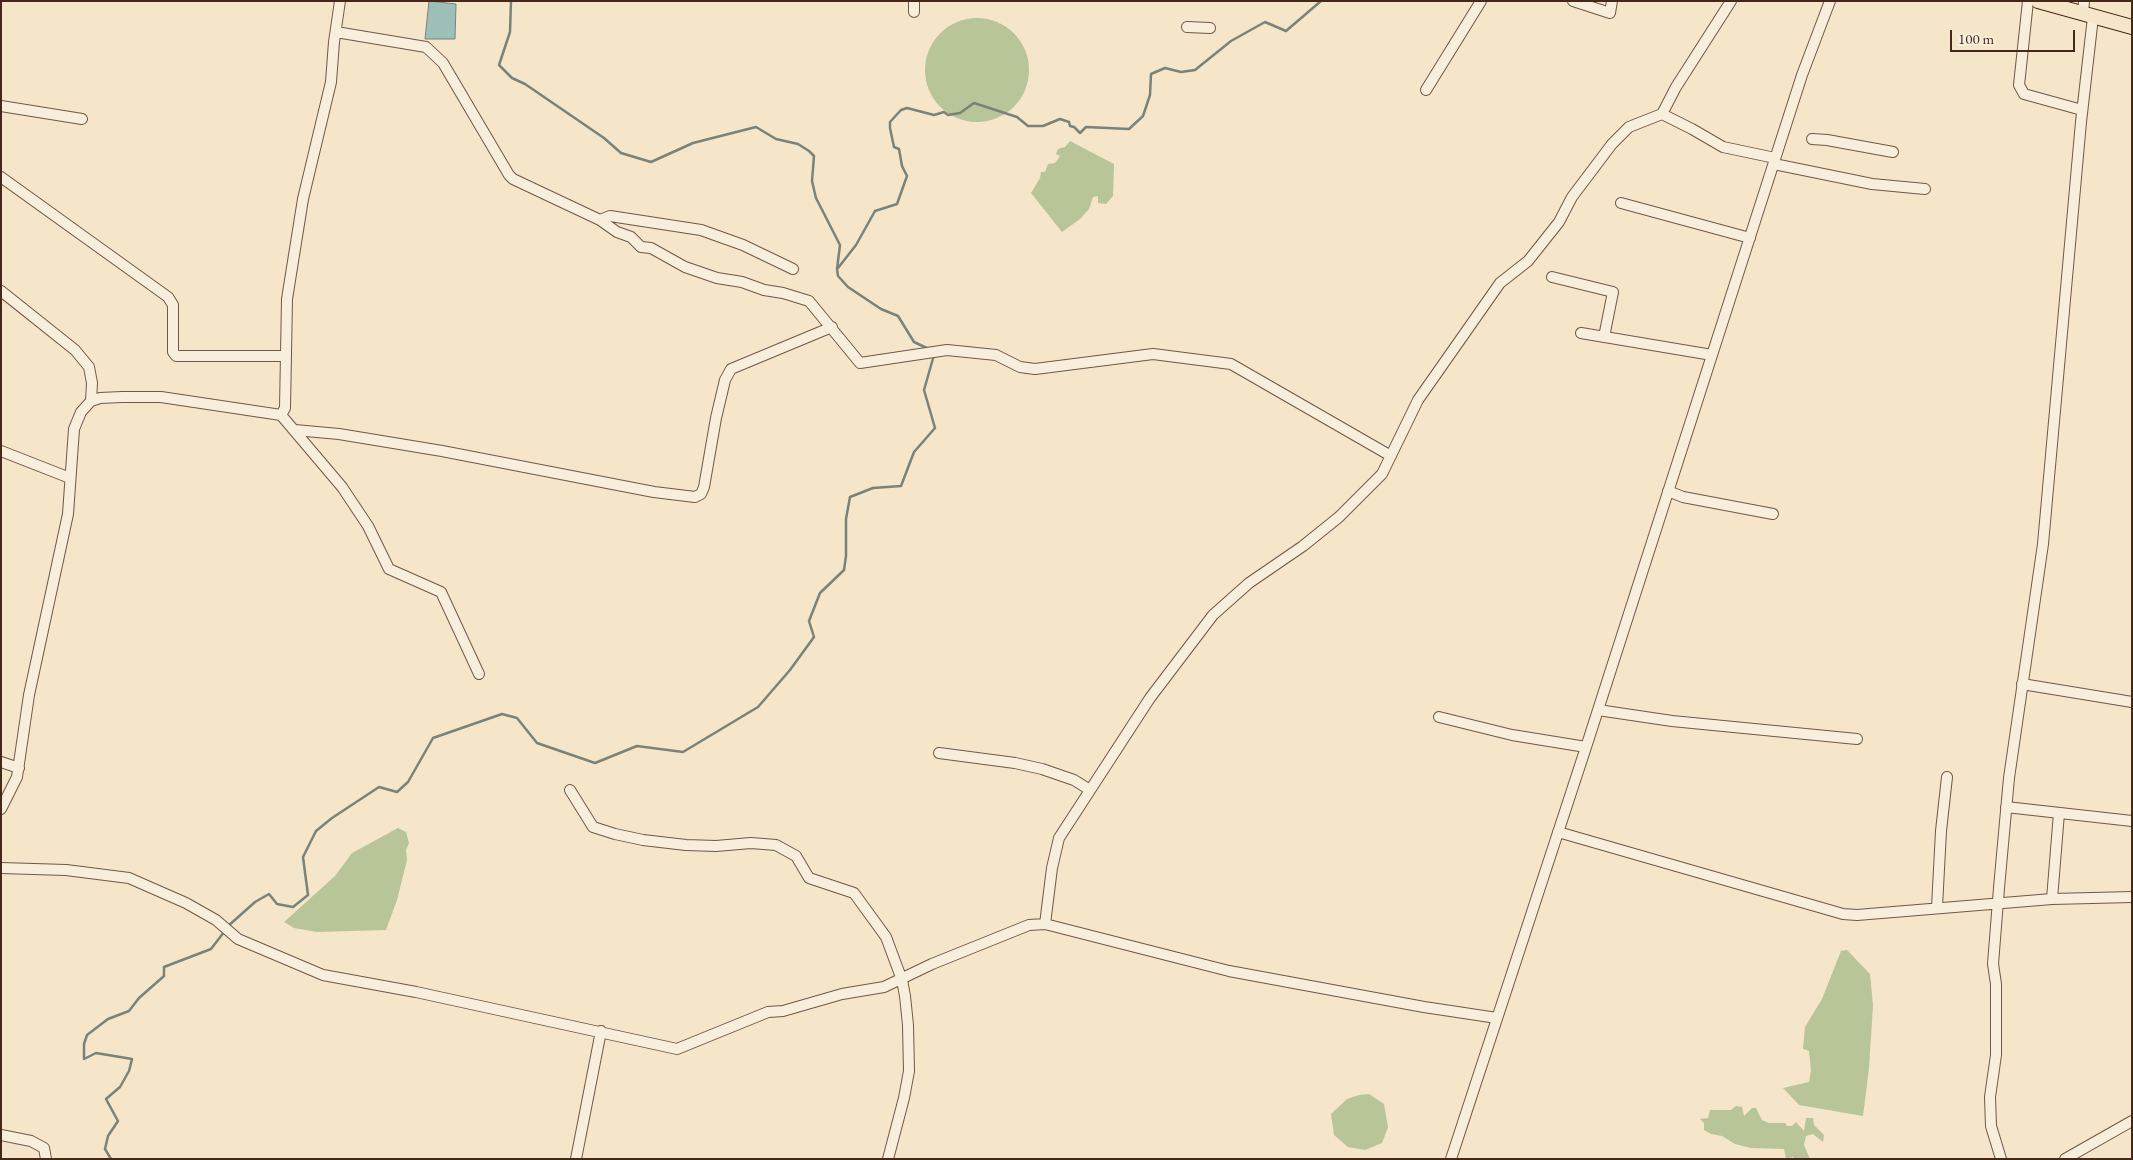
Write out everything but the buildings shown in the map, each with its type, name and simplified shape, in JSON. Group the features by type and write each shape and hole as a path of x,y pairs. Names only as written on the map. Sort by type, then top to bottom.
{"highway":[{"path":"2038,1 2087,11 2132,27"}],"street":[{"path":"281,415 285,408 287,299 303,199 331,82 340,1"},
{"path":"1426,90 1481,1"},
{"path":"1573,1 1610,13 1612,1"},
{"path":"1045,924 1052,868 1059,838 1150,698 1213,615 1249,584 1339,517 1382,474 1418,400 1500,283 1528,262 1559,222 1572,196 1612,144 1629,127 1662,114 1676,86 1731,1"},
{"path":"1451,1159 1598,710 1802,75 1830,1"},
{"path":"2028,1 2020,85 2024,94 2082,110"},
{"path":"2001,1159 1991,1126 1990,1097 1996,1055 1996,984 1993,964 2006,808 2043,544 2082,110 2087,11"},
{"path":"1187,27 1210,28"},
{"path":"336,32 426,47 443,63 509,175 528,187 555,197 600,220 616,232 631,237 641,247 651,248 685,267 716,278 742,282 764,290 783,293 809,301 860,363 947,350 974,351 996,356 1020,367 1035,369 1153,354 1231,364 1391,456"},
{"path":"1,106 82,119"},
{"path":"1662,114 1722,147 1872,184 1926,189"},
{"path":"1812,139 1893,152"},
{"path":"1,177 168,297 173,305 173,352 176,356 285,356"},
{"path":"1621,203 1750,238"},
{"path":"600,220 610,216 701,230 743,245 793,268"},
{"path":"1552,277 1613,292 1604,337"},
{"path":"1,291 76,350 89,367 92,383 91,402"},
{"path":"295,430 339,434 654,492 695,497 701,494 704,487 716,418 725,380 731,369 832,327"},
{"path":"1581,333 1712,355"},
{"path":"1,809 18,777 29,695 68,514 74,429 81,412 91,402 100,398 161,397 281,415 342,487 368,526 389,569 441,592 479,674"},
{"path":"1,452 70,478"},
{"path":"1668,491 1683,496 1773,514"},
{"path":"2022,684 2132,702"},
{"path":"1598,710 1678,722 1857,739"},
{"path":"1439,716 1512,736 1586,747"},
{"path":"939,753 1015,763 1042,769 1074,780 1090,790"},
{"path":"1,762 19,768"},
{"path":"1937,908 1941,831 1948,777"},
{"path":"570,790 593,827 643,840 686,845 716,846 751,843 776,845 796,856 808,878 854,893 886,938 902,980 908,1025 909,1070 904,1098 888,1159"},
{"path":"2006,808 2132,821"},
{"path":"2052,899 2059,813"},
{"path":"1558,832 1843,914 1857,915 2052,899 2132,897"},
{"path":"1,868 66,870 129,878 186,903 216,920 238,939 323,975 416,992 677,1049 768,1012 783,1011 842,994 884,987 932,964 1029,925 1045,924 1229,971 1424,1007 1497,1018"},
{"path":"576,1159 601,1032"},
{"path":"2065,1159 2132,1121"},
{"path":"1,1135 31,1141 44,1148 46,1159"}],"green space":[{"path":"977,18 997,22 1014,33 1025,50 1029,70 1025,90 1014,107 997,118 977,122 957,118 940,107 929,90 925,70 929,50 940,33 957,22"},
{"path":"1070,141 1114,164 1113,196 1106,204 1098,203 1098,196 1093,197 1089,209 1080,219 1062,232 1031,193 1040,178 1041,172 1045,172 1048,164 1055,163 1060,156 1056,154 1058,149 1065,147"},
{"path":"398,828 406,832 409,843 406,850 407,860 397,900 386,930 317,932 294,928 284,922 335,876 352,853"},
{"path":"1847,950 1870,974 1873,1005 1869,1068 1863,1116 1799,1105 1783,1088 1809,1082 1811,1071 1809,1051 1803,1049 1805,1027 1822,999 1841,951"},
{"path":"1369,1094 1384,1104 1388,1127 1382,1143 1365,1150 1348,1147 1334,1135 1331,1114 1347,1099"},
{"path":"1736,1106 1742,1107 1744,1116 1752,1108 1756,1108 1762,1120 1769,1123 1785,1123 1787,1126 1792,1126 1796,1122 1804,1131 1806,1118 1813,1118 1814,1125 1824,1135 1823,1142 1813,1134 1806,1136 1804,1145 1810,1159 1794,1159 1793,1157 1786,1159 1784,1149 1751,1148 1735,1144 1722,1136 1711,1134 1704,1130 1704,1123 1700,1119 1708,1118 1710,1110 1731,1110"}],"water":[{"path":"429,1 456,4 455,39 425,39"}],"waterway":[{"path":"511,1 510,32 499,65 512,78 525,84 604,138 621,153 651,162 693,143 756,127 776,139 798,144 809,151 814,156 812,181 816,198 840,245 838,276 848,287 881,309 898,316 914,342 929,349"},
{"path":"838,268 856,245 875,211 897,204 907,176 902,166 899,149 894,147 890,122 901,110 907,108 934,115 944,112 948,115 960,113 974,103 1017,117 1028,126 1043,126 1060,119 1069,122 1070,126 1080,133 1086,127 1129,129 1143,116 1150,95 1151,74 1165,68 1181,72 1195,70 1231,41 1265,22 1286,31 1321,1"},
{"path":"227,927 255,902 269,894 277,904 293,907 308,895 303,857 316,831 379,787 397,792 408,782 433,738 502,714 517,718 537,743 595,763 637,746 683,752 758,707 790,670 814,637 809,621 820,593 844,570 846,519 850,497 873,488 901,486 914,452 935,428 924,390 934,355"},
{"path":"111,1159 105,1149 108,1136 118,1121 106,1099 120,1087 129,1071 132,1059 96,1053 84,1059 84,1044 87,1035 108,1019 129,1011 139,998 164,976 164,967 211,949 224,932"}]}
